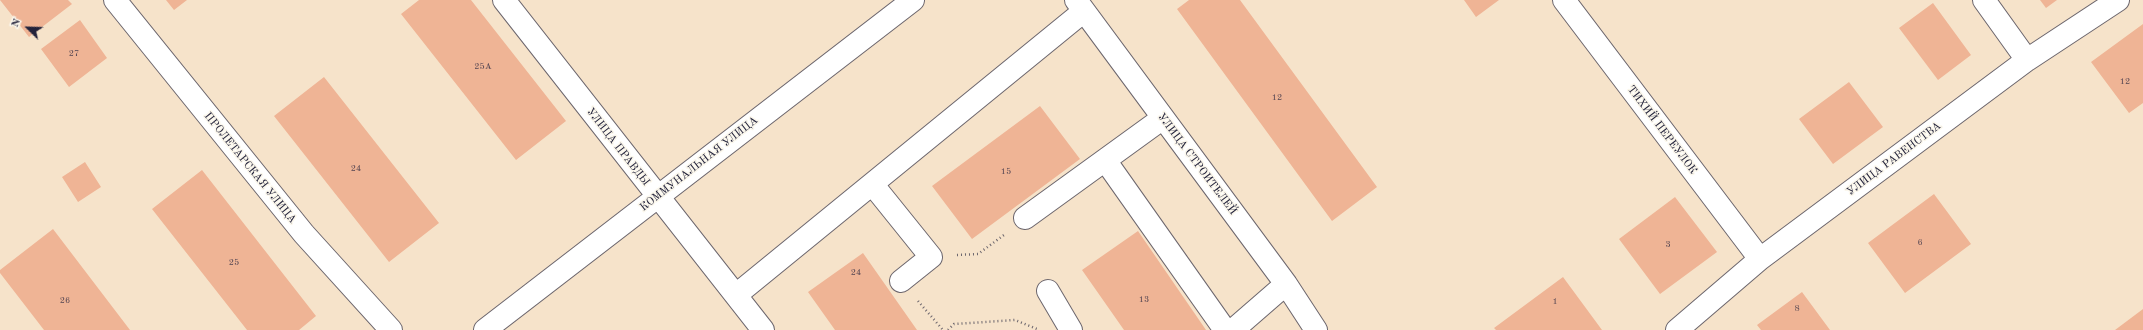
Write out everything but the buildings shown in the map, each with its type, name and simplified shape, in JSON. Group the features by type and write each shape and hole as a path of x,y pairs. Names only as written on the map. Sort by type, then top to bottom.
{"street":[{"name":"ПРОЛЕТАРСКАЯ УЛИЦА","path":"115,0 304,234 391,330"},
{"name":"УЛИЦА ПРАВДЫ","path":"504,0 762,330"},
{"name":"КОММУНАЛЬНАЯ УЛИЦА","path":"485,330 913,0"},
{"name":"ТИХИЙ ПЕРЕУЛОК","path":"1564,0 1760,259"},
{"path":"1984,0 2027,60"},
{"name":"УЛИЦА РАВЕНСТВА","path":"1678,330 1760,259 2027,60 2118,0"},
{"path":"736,295 873,185 1080,6"},
{"name":"УЛИЦА СТРОИТЕЛЕЙ","path":"1080,6 1286,284 1316,330"},
{"path":"1025,218 1163,118"},
{"path":"1105,160 1225,330"},
{"path":"873,185 931,257 901,281"},
{"path":"1233,330 1286,284"},
{"path":"1048,291 1071,330"}],"path":[{"path":"931,257 978,254 1025,218"},
{"path":"901,281 943,330"},
{"path":"948,330 954,324 1015,320 1039,330"}]}
